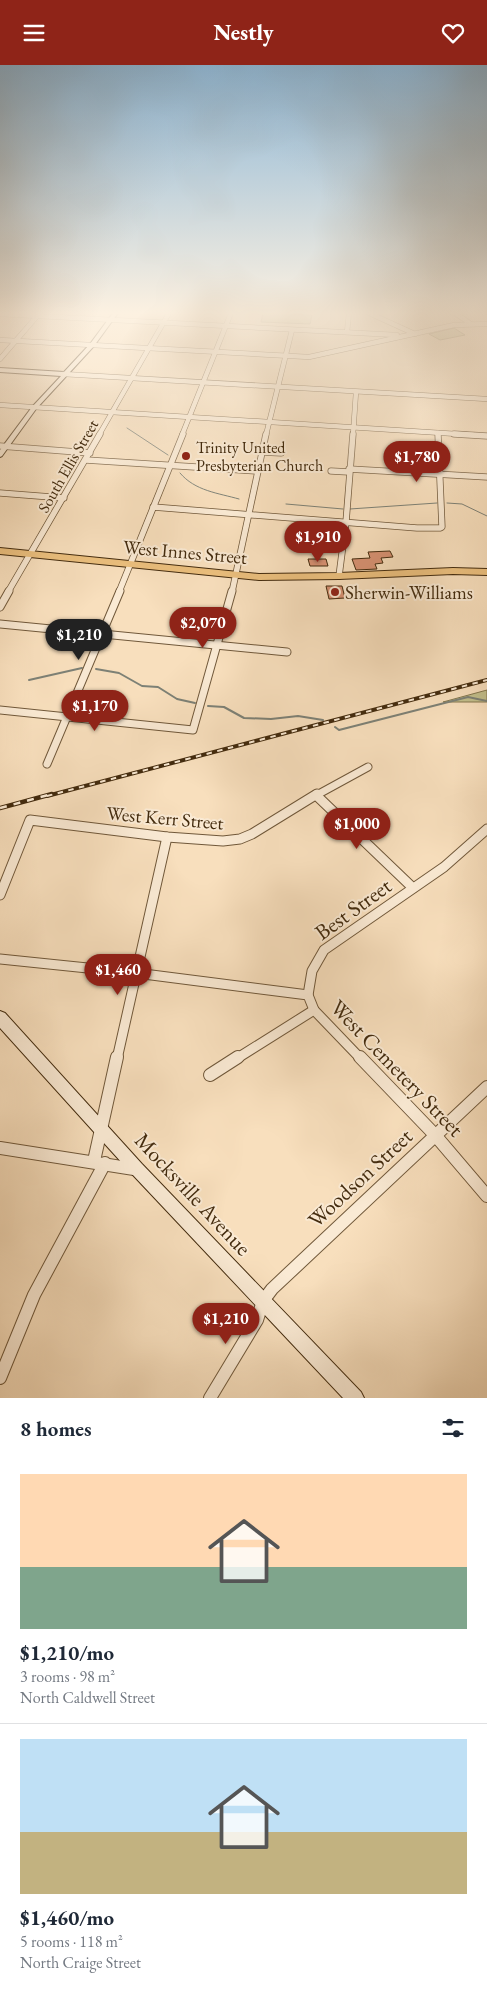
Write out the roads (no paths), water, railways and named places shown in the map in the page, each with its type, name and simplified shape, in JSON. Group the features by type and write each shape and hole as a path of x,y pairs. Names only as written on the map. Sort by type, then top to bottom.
{"main road":[{"name":"West Innes Street","path":"0,551 237,575 282,577 453,571 487,572"}],"street":[{"path":"0,455 3,447 62,375"},
{"path":"80,375 487,399"},
{"name":"South Ellis Street","path":"0,607 134,375"},
{"path":"48,764 205,375"},
{"path":"0,710 193,730 237,575 262,452 271,423 281,375"},
{"path":"339,576 346,522 356,392"},
{"path":"0,405 487,436"},
{"path":"153,507 417,528 442,527 438,433"},
{"path":"3,447 90,453"},
{"path":"262,452 281,453"},
{"path":"86,460 258,471"},
{"path":"330,471 349,470 487,477"},
{"path":"0,493 64,498"},
{"path":"0,624 287,652"},
{"name":"West Kerr Street","path":"0,895 30,821 167,837 223,841 240,839 252,834 316,795 368,767"},
{"path":"316,795 413,888"},
{"name":"Best Street","path":"308,995 308,980 312,969 324,950 444,867 487,829"},
{"path":"0,1377 12,1343 44,1272 99,1162 101,1129 167,837"},
{"name":"West Cemetery Street","path":"0,959 136,973 308,995 314,1011 435,1135 487,1196"},
{"path":"210,1075 314,1011"},
{"name":"Mocksville Avenue","path":"0,1018 137,1169 355,1398"},
{"name":"Woodson Street","path":"210,1398 257,1320 264,1301 272,1289 487,1087"},
{"path":"0,1148 137,1169"}],"waterway":[{"path":"127,428 168,455"},
{"path":"180,473 200,488 239,499"},
{"path":"350,509 437,503"},
{"path":"447,503 462,504 487,516"},
{"path":"286,504 343,509"},
{"path":"29,680 82,668"},
{"path":"96,669 119,673 142,686 158,687 177,699 195,703"},
{"path":"335,727 339,730 468,697 487,701"},
{"path":"208,706 224,707 244,718 271,719 298,716 323,720"}],"railway":[{"path":"47,796 487,680"},
{"path":"0,808 52,794"}],"place":[{"name":"Trinity United Presbyterian Church","path":"186,456"},
{"name":"Sherwin-Williams","path":"335,592"}]}
